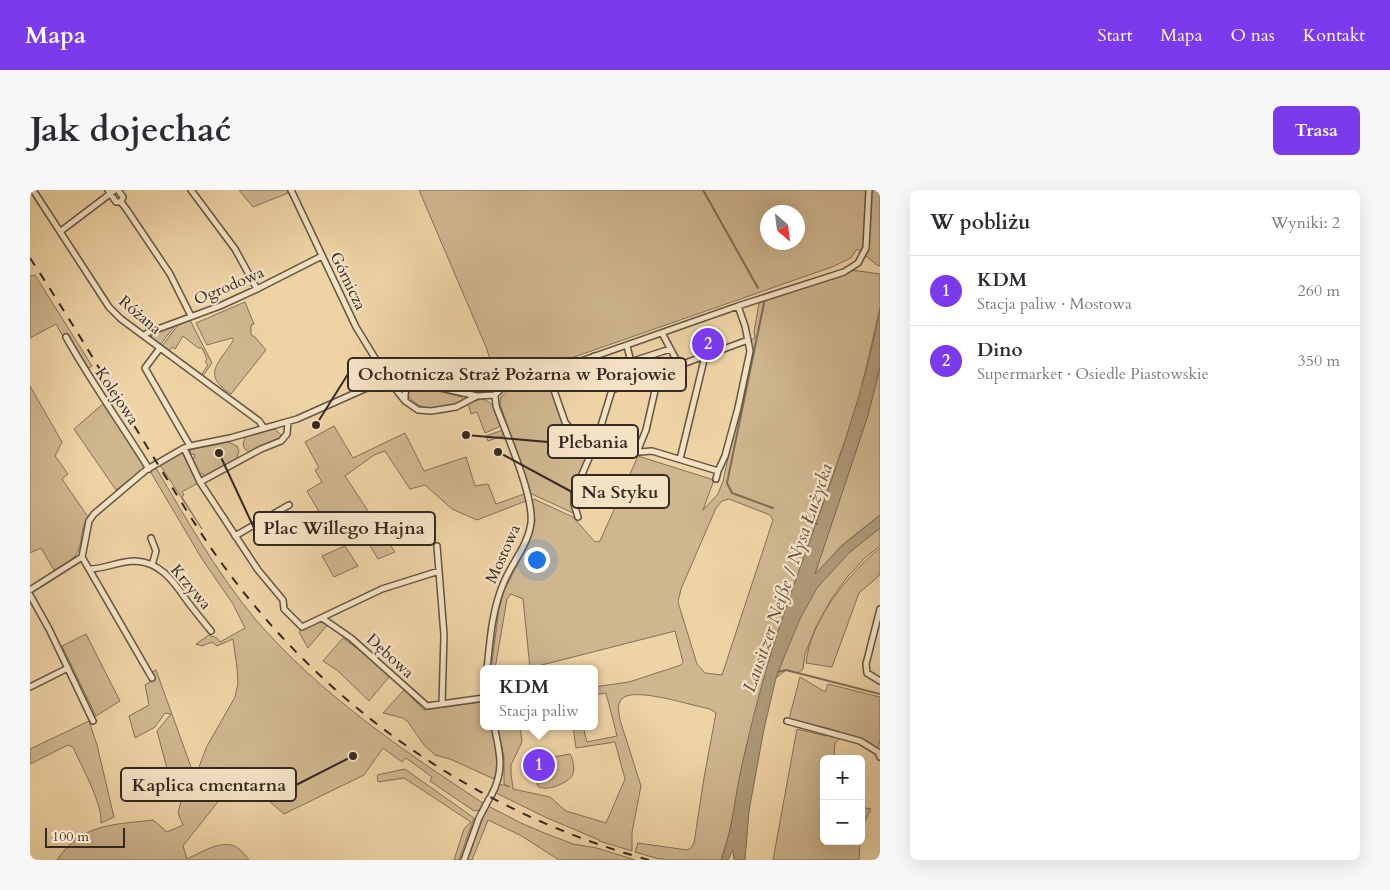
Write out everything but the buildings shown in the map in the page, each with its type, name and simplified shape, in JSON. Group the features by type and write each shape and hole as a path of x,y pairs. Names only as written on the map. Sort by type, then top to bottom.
{"street":[{"name":"Różana","path":"33,190 109,307 121,319 259,421 264,428"},
{"path":"191,190 235,249 257,289"},
{"name":"Górnicza","path":"291,190 356,327 389,381 405,401"},
{"path":"152,678 82,557 89,521 94,514 149,468 184,448 288,422 305,416 365,387 389,381 410,381 477,396 496,395 507,387 594,356 738,306 844,272 858,263 866,248 869,190"},
{"path":"60,231 113,191"},
{"path":"113,191 116,202 121,202 170,274 191,316"},
{"path":"113,191 123,197 121,202"},
{"name":"Ogrodowa","path":"144,336 148,332 257,289 322,256"},
{"path":"716,479 725,456 738,408 750,351 738,306"},
{"path":"662,333 679,365"},
{"name":"Kolejowa","path":"66,337 86,372 149,468"},
{"path":"578,518 574,504 574,493 596,442 612,390 748,340"},
{"path":"627,346 632,362"},
{"path":"160,348 145,368 190,446"},
{"path":"594,356 600,372 670,349"},
{"path":"680,459 705,356"},
{"path":"638,452 646,430 659,372"},
{"path":"548,373 568,426 582,435 627,453 652,451 718,471"},
{"path":"410,381 405,393 405,401 418,410 431,411 456,408 477,396"},
{"name":"Mostowa","path":"488,665 497,599 504,581 528,538 531,521 528,496 496,406 494,398 496,395"},
{"path":"200,482 281,441 289,431 288,422"},
{"path":"184,448 200,482 235,536 258,570 283,600 284,609 302,627 382,589 439,571"},
{"path":"235,536 289,505"},
{"path":"151,538 156,551 152,565"},
{"path":"437,546 444,635 442,704"},
{"path":"30,590 82,557"},
{"name":"Krzywa","path":"89,569 98,569 123,562 136,561 152,565 166,573 211,631"},
{"path":"30,595 93,720"},
{"path":"878,680 867,673 866,664 880,609"},
{"name":"Dębowa","path":"322,618 351,638 427,706 480,699"},
{"path":"30,687 68,668"},
{"path":"787,721 860,741 880,752"},
{"path":"464,860 476,823 499,776 501,758 495,730"}],"shaded area":[{"path":"239,190 287,190 288,193 253,207"},
{"path":"419,190 880,190 880,266 857,249 851,258 832,267 534,371 532,365 518,369 519,376 503,381 492,365"},
{"path":"852,270 880,274 880,308 858,403 772,650 745,753 730,831 721,860 662,860 662,858 659,859 635,852 638,843 687,850 694,843 716,713 710,709 652,696 630,695 623,698 619,703 620,720 641,786 632,832 632,851 599,841 496,793 499,784 510,787 504,784 504,757 498,730 520,730 522,742 511,765 513,789 550,797 566,811 606,823 625,779 615,742 576,748 574,730 584,730 587,742 617,736 606,693 598,694 598,686 629,682 681,665 683,662 675,631 542,665 530,665 523,599 511,594 507,599 496,665 492,665 499,609 504,591 530,539 535,521 532,502 534,499 573,517 595,542 600,541 638,456 714,480 703,510 718,494 723,481 752,349 751,340 755,338 754,332 759,303","holes":["729,499 770,515 773,520 722,675 705,673 697,664 678,602 681,589 716,508 722,501"]},
{"path":"35,275 92,366 83,372 56,324 30,338 30,276"},
{"path":"245,302 254,324 251,325 251,335 266,350 231,394 216,380 215,374 219,362 234,339 207,345 196,323"},
{"path":"880,308 880,367 868,415 815,574 843,545 880,515 880,528 849,553 817,588 800,619 776,678 764,729 749,811 745,860 734,860 733,850 728,860 721,860 730,830 739,779 767,666 846,438 871,352"},
{"path":"190,320 212,363 203,376 201,375 208,365 205,362 207,359 202,348 198,348 183,336 175,349 172,347 169,352 162,346 178,325"},
{"path":"175,326 160,345 151,338 152,335"},
{"path":"880,367 880,515 842,545 814,576 868,415"},
{"path":"540,378 549,381 566,427 584,439 589,446 590,451 571,495 575,514 530,492 500,404 501,397 510,389"},
{"path":"30,386 62,442 55,456 68,474 62,479 88,517 83,527 78,552 68,562 54,570 41,548 30,553"},
{"path":"418,386 462,397 463,400 449,406 434,408 419,405 408,395 411,389"},
{"path":"482,399 493,406 501,426 485,433 477,412 471,414 468,403"},
{"path":"104,403 146,467 116,490 74,429"},
{"path":"334,426 353,458 405,433 424,471 466,457 475,486 488,484 496,504 524,494 526,501 477,520 452,509 425,485 410,489 385,451 374,455 345,476 395,552 378,559 364,536 349,542 337,543 307,491 322,482 315,470 319,468 305,442"},
{"path":"275,429 281,435 279,440 250,453 245,449 243,445 245,437"},
{"path":"503,430 503,436 488,441 486,436"},
{"path":"228,442 237,446 239,451 236,460 204,477 202,473 198,475 191,459 195,457 194,454 190,455 190,450"},
{"path":"180,453 183,454 198,483 182,492 184,495 182,497 202,529 160,465"},
{"path":"156,468 228,584 256,620 281,647 307,672 363,719 483,803 480,810 474,811 430,781 432,777 406,758 402,762 383,748 364,775 284,814 239,775 183,846 187,859 210,848 228,845 239,849 249,860 57,860 77,839 99,828 153,820 167,832 183,825 178,813 183,794 176,802 157,731 171,714 165,713 155,727 135,738 129,716 149,705 145,685 154,679 152,672 156,670 195,778 206,748 235,697 238,683 233,639 217,646 212,642 202,646 196,644 209,635 217,638 220,642 245,628 233,604 202,559 150,471"},
{"path":"880,528 880,546 866,557 848,576 832,598 816,627 805,654 803,669 798,673 786,670 776,678 789,642 811,596 839,562"},
{"path":"345,546 358,566 334,577 322,556"},
{"path":"880,548 880,575 859,593 832,667 806,663 815,631 832,600 856,571"},
{"path":"322,620 328,624 308,648 299,632 303,628"},
{"path":"86,634 120,701 96,716 62,646"},
{"path":"343,638 370,658 389,677 369,701 338,671 323,661"},
{"path":"800,677 825,692 828,684 880,697 880,741 878,749 846,734 789,719"},
{"path":"404,690 424,710 480,702 480,730 492,730 498,753 498,767 494,779 450,759 435,755 424,745 408,722 403,718 383,713"},
{"path":"89,721 97,745 114,817 101,823 95,795 73,747 68,745 30,764 30,749"},
{"path":"797,729 826,736 831,734 842,737 835,743 834,755 820,755 820,845 860,845 859,860 773,860"},
{"path":"570,754 574,772 568,780 552,787 541,788 538,786 537,778 544,775 544,771 550,770 548,758"},
{"path":"405,769 474,818 459,860 454,860 464,829 471,822 404,778 378,782 377,775"},
{"path":"488,806 521,823 573,844 597,848 635,860 559,860 520,835 488,820 472,860 467,860"},
{"path":"865,808 871,809 865,821"}],"waterway":[{"path":"703,190 758,288"},
{"path":"764,303 727,483 732,493 773,508"},
{"name":"Lausitzer Neiße / Nysa Łużycka","path":"805,520 817,524"},
{"path":"778,672 786,670 880,694"}],"railway":[{"path":"30,258 215,554 264,617 309,665 358,709 411,749 466,784 525,814 586,840 649,860"}],"place":[{"name":"Dino","path":"708,344"},
{"name":"Ochotnicza Straż Pożarna w Porajowie","path":"316,425"},
{"name":"Plebania","path":"466,435"},
{"name":"Na Styku","path":"498,452"},
{"name":"Plac Willego Hajna","path":"219,453"},
{"name":"Kaplica cmentarna","path":"353,756"},
{"name":"KDM","path":"539,765"}]}
